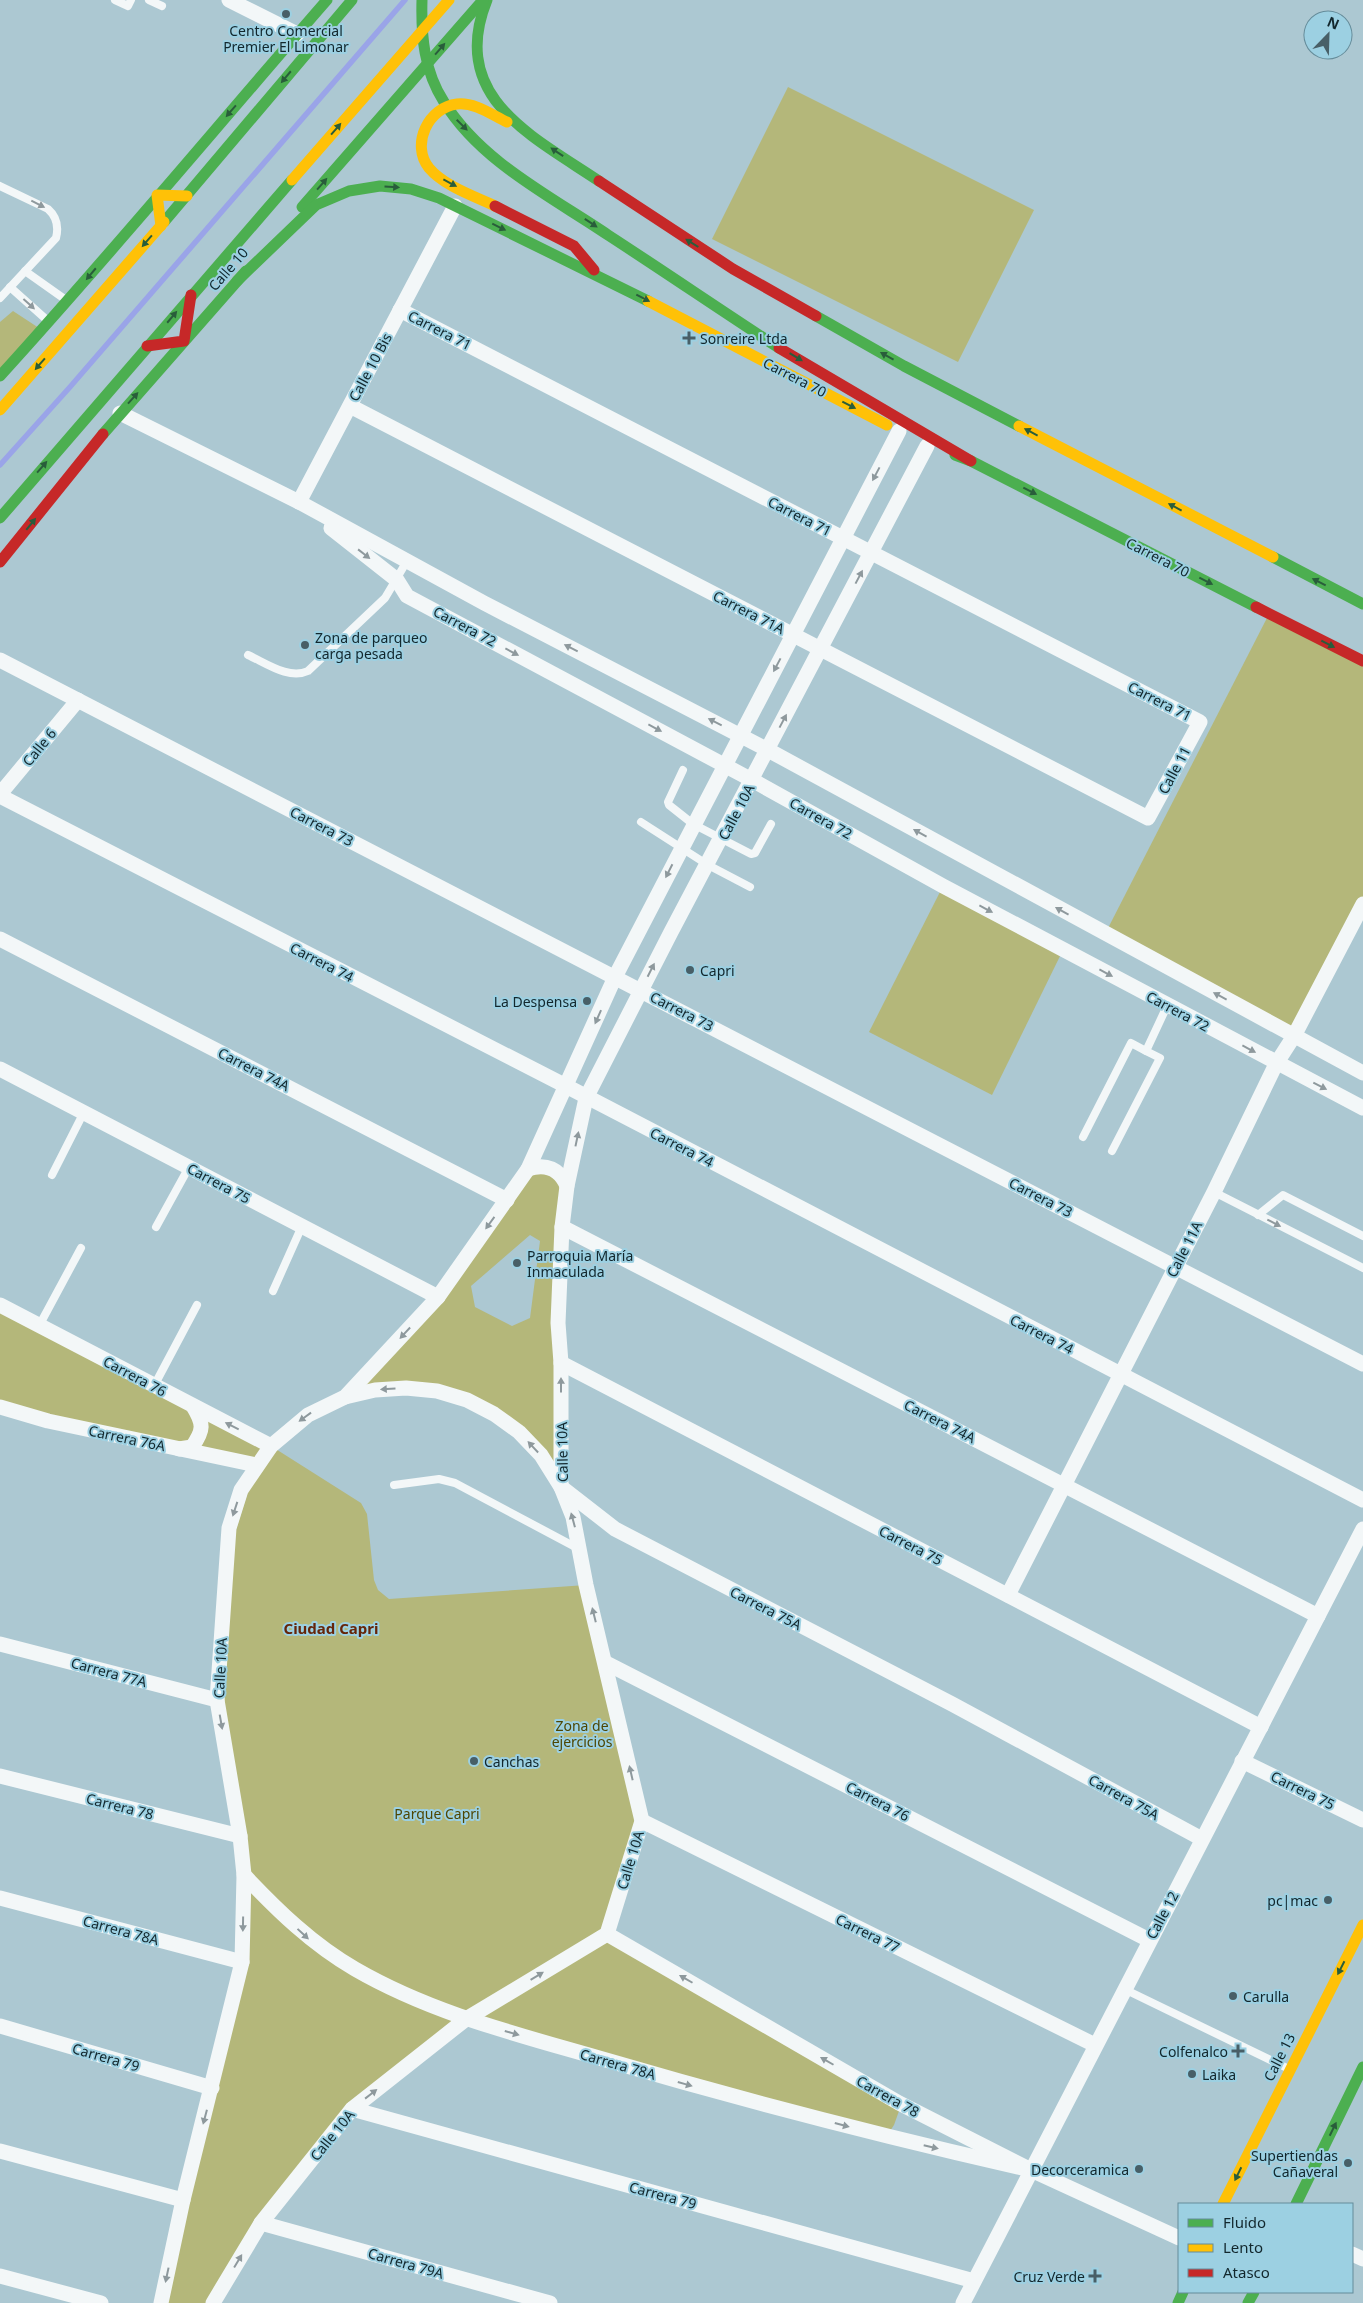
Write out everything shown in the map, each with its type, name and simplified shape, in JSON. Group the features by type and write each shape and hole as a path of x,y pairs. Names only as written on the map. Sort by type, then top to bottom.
{"street":[{"path":"229,0 297,34"},
{"path":"0,376 68,301 326,0"},
{"path":"0,410 187,196 352,0"},
{"path":"422,0 422,47 429,74 440,97 455,118 507,166 739,322 971,461"},
{"name":"Calle 10","path":"0,518 191,295 449,0"},
{"name":"Calle 10","path":"0,562 120,412 483,0"},
{"path":"487,0 479,20 477,56 488,92 512,122 674,232 759,284 904,366 1363,604"},
{"path":"528,133 471,105 457,104 442,108 430,118 423,131 421,145 424,160 432,172 574,246 599,276"},
{"name":"Carrera 70","path":"237,281 316,205 340,194 364,188 398,187 425,193 599,276 928,446 971,461 1363,661"},
{"path":"157,195 187,196"},
{"path":"157,195 161,226"},
{"name":"Calle 10 Bis","path":"299,502 455,206"},
{"path":"147,346 184,341 191,295"},
{"name":"Carrera 71","path":"400,310 1200,722"},
{"path":"0,389 10,399"},
{"name":"Carrera 71A","path":"350,406 1148,818"},
{"name":"Carrera 72","path":"120,412 299,502 407,561 740,735 1363,1073"},
{"name":"Calle 10A","path":"161,2303 183,2200 242,1962 244,1875 240,1836 217,1700 229,1528 241,1490 271,1446 308,1415 345,1397 438,1297 528,1169 615,977 898,431"},
{"name":"Calle 10A","path":"213,2303 262,2223 352,2109 466,2019 607,1934 642,1821 573,1517 561,1486 561,1363 558,1324 562,1227 567,1186 586,1098 928,446"},
{"path":"0,507 12,502"},
{"name":"Carrera 72","path":"299,502 397,580 407,596 752,780 943,886 1167,1006 1363,1108"},
{"name":"Carrera 73","path":"0,660 1363,1364"},
{"name":"Calle 6","path":"0,795 78,700"},
{"name":"Calle 11","path":"1148,818 1200,722"},
{"name":"Carrera 74","path":"0,795 566,1086 1363,1500"},
{"name":"Calle 11A","path":"1008,1595 1214,1192 1276,1064 1294,1036 1363,904"},
{"name":"Carrera 74A","path":"0,939 507,1200"},
{"name":"Carrera 75","path":"0,1069 438,1297"},
{"path":"528,1169 548,1167 560,1174 567,1186"},
{"name":"Carrera 74A","path":"562,1227 1318,1616"},
{"name":"Carrera 76","path":"0,1305 271,1446"},
{"name":"Carrera 75","path":"561,1363 1261,1727"},
{"name":"Carrera 75A","path":"345,1397 376,1390 406,1388 437,1391 466,1400 494,1414 519,1432 541,1455 561,1486 614,1529 952,1704 1202,1839"},
{"path":"178,1449 192,1447 201,1434 201,1419 193,1406"},
{"name":"Carrera 76A","path":"0,1407 48,1421 256,1466"},
{"name":"Calle 12","path":"963,2303 1363,1528"},
{"name":"Carrera 77A","path":"0,1644 217,1700"},
{"name":"Carrera 76","path":"606,1663 1150,1940"},
{"name":"Carrera 75","path":"1242,1761 1363,1820"},
{"name":"Carrera 78","path":"0,1776 240,1836"},
{"name":"Carrera 77","path":"642,1821 1095,2045"},
{"name":"Carrera 78A","path":"244,1875 310,1940 355,1969 400,1992 466,2019 696,2087 883,2136 1031,2170"},
{"name":"Carrera 78A","path":"0,1898 242,1962"},
{"name":"Calle 13","path":"1223,2203 1289,2069 1363,1925"},
{"name":"Carrera 78","path":"607,1934 899,2103 1031,2170 1178,2238"},
{"name":"Carrera 79","path":"0,2026 212,2088"},
{"path":"1296,2203 1363,2067"},
{"name":"Carrera 79","path":"352,2109 974,2281"},
{"path":"0,2150 183,2200"},
{"name":"Carrera 79A","path":"262,2223 550,2303"},
{"path":"0,2276 101,2303"}],"lane":[{"path":"115,0 128,6 131,0"},
{"path":"149,0 162,6"},
{"path":"0,186 53,214 58,232 56,238 0,298"},
{"path":"25,271 68,301"},
{"path":"10,287 49,322"},
{"path":"248,655 292,675 308,672 385,598 407,561"},
{"path":"683,770 668,802 669,805 693,824 753,854 771,824"},
{"path":"641,822 708,865 750,887"},
{"path":"1146,1051 1167,1006"},
{"path":"1083,1137 1131,1044 1146,1051 1160,1058 1112,1151"},
{"path":"52,1175 84,1112"},
{"path":"156,1227 189,1167"},
{"path":"1214,1192 1363,1268"},
{"path":"1258,1215 1283,1195 1363,1236"},
{"path":"273,1291 302,1226"},
{"path":"39,1326 81,1248"},
{"path":"154,1386 197,1305"},
{"path":"394,1484 439,1479 455,1483 579,1549"},
{"path":"1124,1989 1289,2069"}],"green space":[{"path":"788,87 1034,210 958,362 712,239"},
{"path":"13,311 42,330 0,376 0,322"},
{"path":"1269,614 1363,661 1363,904 1294,1036 1105,934"},
{"path":"943,886 1063,950 992,1095 869,1032"},
{"path":"528,1169 560,1174 561,1487 519,1432 437,1391 345,1397 438,1297","holes":["530,1235 540,1241 530,1318 512,1326 475,1307 471,1286"]},
{"name":"Parque Capri","path":"0,1305 271,1446 361,1503 367,1514 374,1580 378,1590 389,1599 586,1585 642,1821 607,1934 899,2111 890,2131 466,2019 352,2109 213,2303 161,2303 242,1962 244,1875 217,1700 225,1565 256,1466 0,1407"}],"waterway":[{"path":"0,465 70,387 405,0"}],"traffic: fast":[{"path":"0,376 124,236 327,0"},
{"path":"164,222 352,0"},
{"path":"422,0 423,40 432,78 444,102 477,143 541,192 779,348"},
{"path":"302,207 483,0"},
{"path":"487,0 478,34 479,63 488,88 503,110 524,130 599,181"},
{"path":"0,518 292,180"},
{"path":"237,281 316,205 349,191 380,186 411,189 439,198 648,301"},
{"path":"103,434 246,271"},
{"path":"816,316 904,366 1019,426"},
{"path":"955,455 971,461 1256,607"},
{"path":"1273,557 1363,604"},
{"path":"1296,2203 1363,2067"},
{"path":"1178,2303 1183,2293"},
{"path":"1248,2303 1253,2293"}],"traffic: slow":[{"path":"292,180 449,0"},
{"path":"495,206 460,190 435,174 429,168 424,158 421,148 422,138 425,128 438,112 457,104 477,107 507,122"},
{"path":"161,226 157,195 187,196"},
{"path":"0,410 164,222"},
{"path":"648,301 887,425"},
{"path":"1019,426 1273,557"},
{"path":"1224,2203 1363,1925"}],"traffic: jam":[{"path":"599,181 733,269 816,316"},
{"path":"495,206 574,246 594,270"},
{"path":"147,346 184,341 191,295"},
{"path":"779,348 971,461"},
{"path":"0,562 103,434"},
{"path":"1256,607 1363,661"}],"place":[{"name":"Centro Comercial Premier El Limonar","path":"286,14"},
{"name":"Sonreire Ltda","path":"689,338"},
{"name":"Zona de parqueo carga pesada","path":"305,645"},
{"name":"Capri","path":"690,970"},
{"name":"La Despensa","path":"587,1001"},
{"name":"Parroquia María Inmaculada","path":"517,1263"},
{"name":"Canchas","path":"474,1761"},
{"name":"pc|mac","path":"1328,1900"},
{"name":"Carulla","path":"1233,1996"},
{"name":"Colfenalco","path":"1238,2051"},
{"name":"Laika","path":"1192,2074"},
{"name":"Supertiendas Cañaveral","path":"1348,2163"},
{"name":"Decorceramica","path":"1139,2169"},
{"name":"Cruz Verde","path":"1095,2276"}],"district":[{"name":"Ciudad Capri","path":"331,1628"}],"park label":[{"name":"Zona de ejercicios","path":"582,1734"}]}
